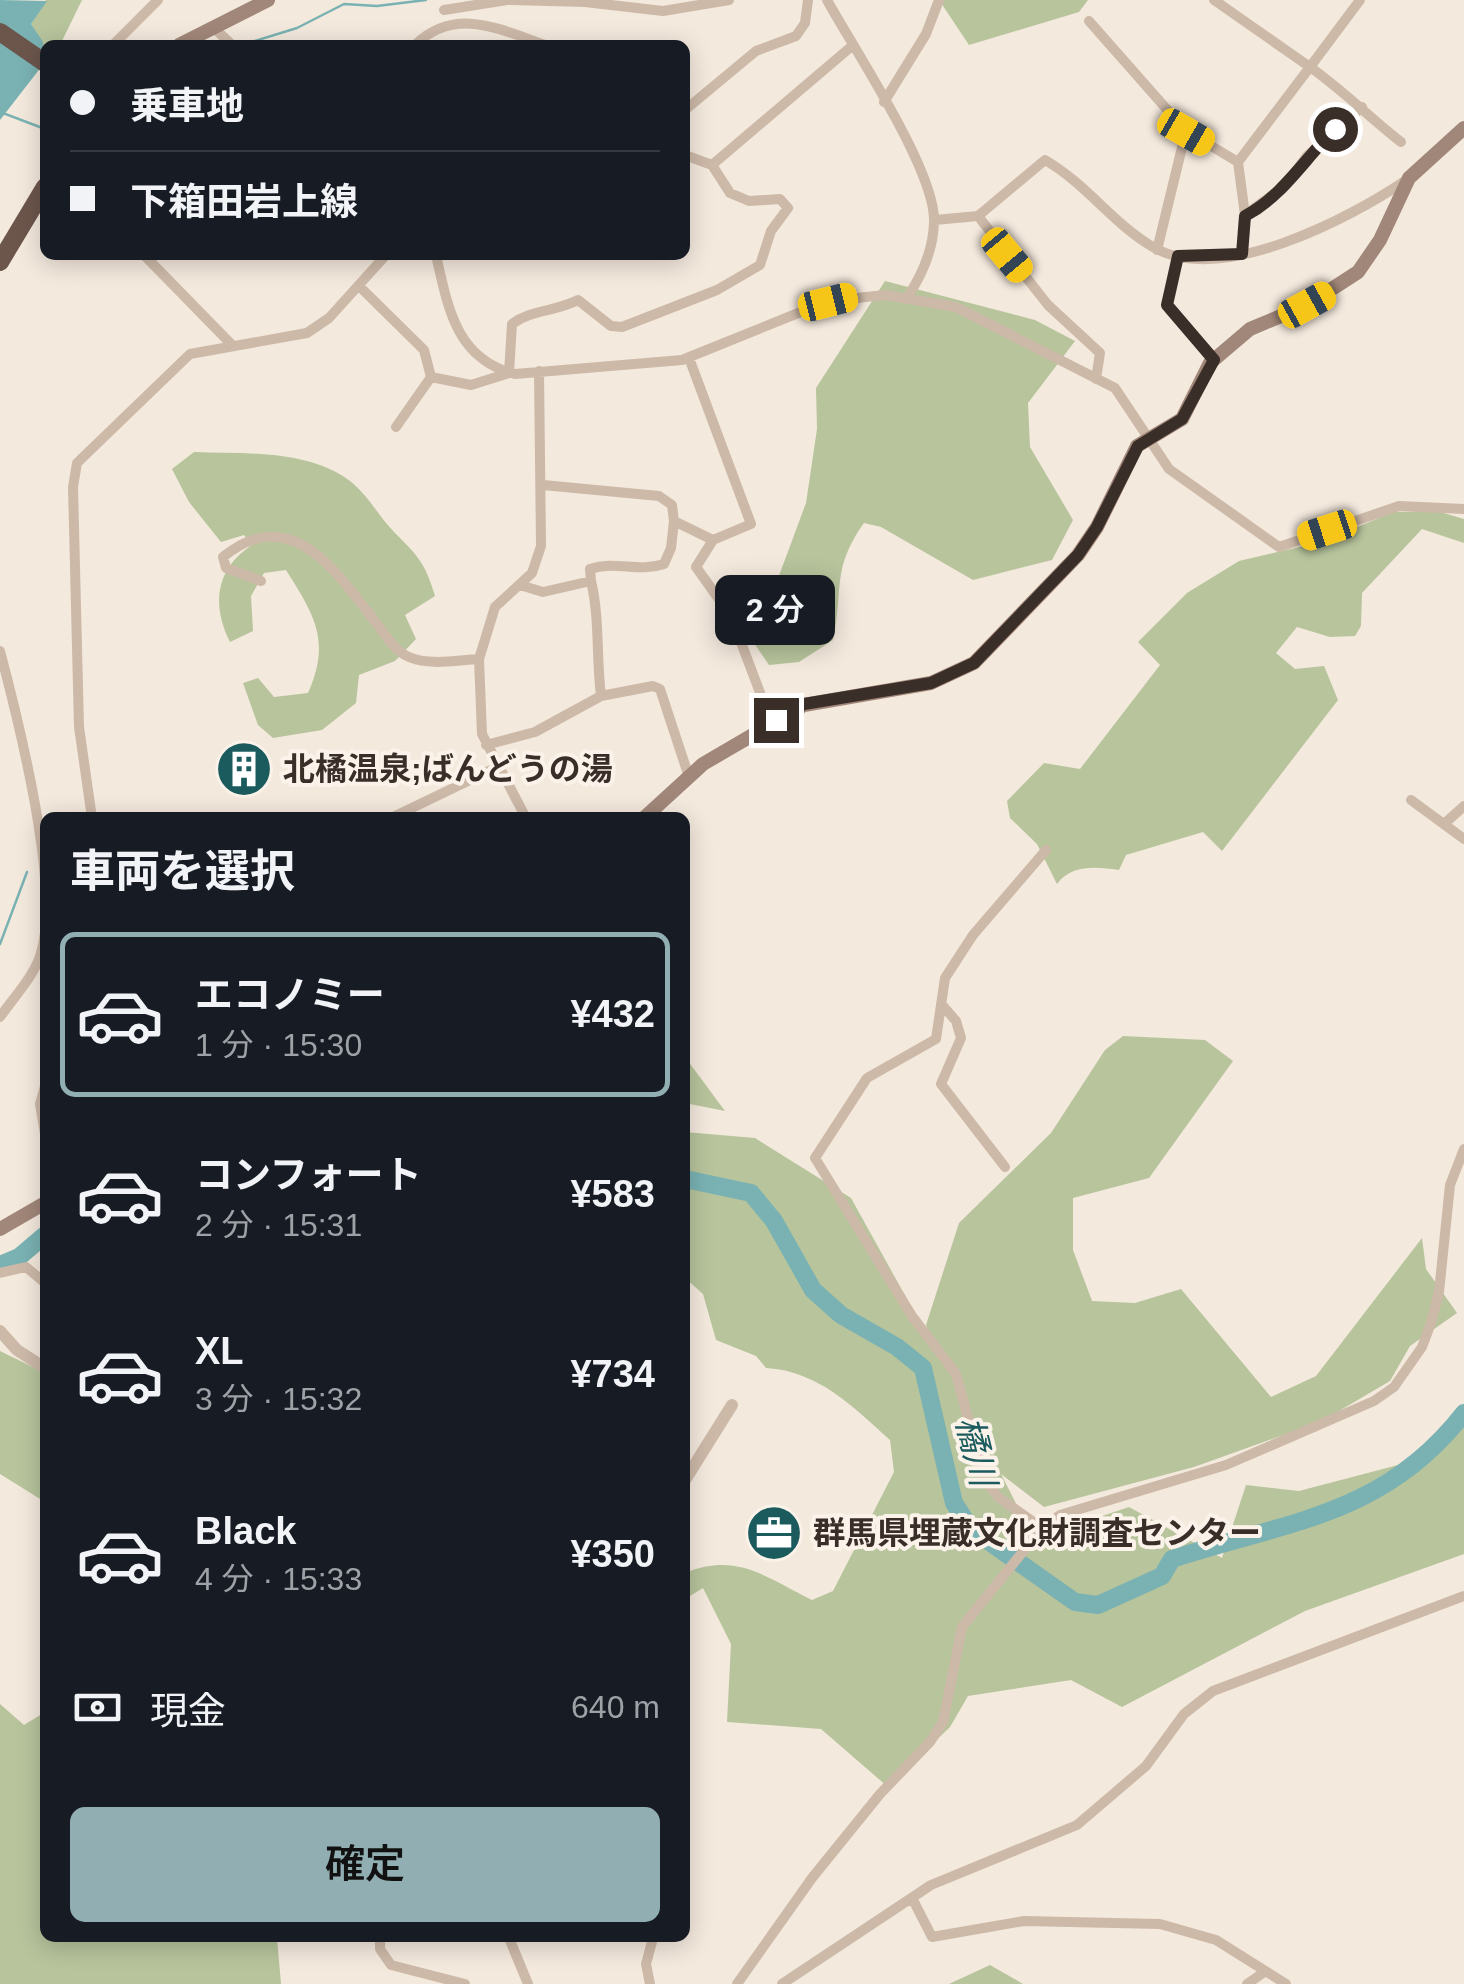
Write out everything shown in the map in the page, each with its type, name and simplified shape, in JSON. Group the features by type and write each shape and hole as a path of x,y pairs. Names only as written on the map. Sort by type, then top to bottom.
{"highway":[{"path":"0,32 40,60"},
{"path":"0,262 40,195"}],"main road":[{"path":"223,37 268,0"},
{"path":"651,812 689,777 747,735 804,704 931,683 974,663 1078,555 1146,438 1182,419 1214,360 1250,329 1307,305 1358,272 1380,240 1409,178 1464,128"},
{"path":"0,1229 40,1206"}],"street":[{"path":"118,40 158,0"},
{"path":"446,23 442,4 508,0 585,2 663,11 729,0"},
{"path":"690,106 756,52 796,36 805,22 808,0"},
{"path":"828,0 917,161 935,220 928,254 908,296"},
{"path":"884,102 926,34 939,0"},
{"path":"1214,0 1362,107 1401,142"},
{"path":"1242,254 1245,216 1238,162 1360,0"},
{"path":"1090,21 1186,132 1238,162"},
{"path":"422,40 446,23 489,25 531,40"},
{"path":"712,165 852,46"},
{"path":"1245,216 1286,185 1307,156 1362,107"},
{"path":"1157,250 1186,132"},
{"path":"509,372 512,324 528,312 555,312 578,300 611,326 622,327 717,290 760,265 772,231 788,208 780,199 749,201 730,194 712,165 690,158"},
{"path":"935,220 978,216 1046,160 1078,180 1126,228 1157,250 1178,256 1242,254 1309,237 1409,178"},
{"path":"978,216 1048,304 1100,354 1096,378"},
{"path":"1178,256 1167,305 1214,360"},
{"path":"149,260 233,346"},
{"path":"91,812 79,727 73,474 77,463 190,354 308,334 382,260"},
{"path":"437,260 456,329 476,355 494,369 539,372 689,358 828,302 852,296 908,296 981,317 1115,388 1169,469 1278,547 1399,506 1464,509"},
{"path":"359,286 424,350 431,377 396,427"},
{"path":"689,358 751,524 713,540 696,567 731,616 770,719"},
{"path":"431,377 470,385 509,372"},
{"path":"523,812 486,746 480,658 495,607 532,572 541,546 539,372"},
{"path":"543,485 659,496 672,505 671,548 664,564 649,569 610,562 590,569 600,618 594,633 600,696"},
{"path":"674,521 713,540"},
{"path":"261,582 226,568 223,557 265,537 291,538 330,567 404,654 428,661 480,658"},
{"path":"520,585 544,592 590,581"},
{"path":"0,651 28,762 40,860"},
{"path":"486,746 535,732 600,696 654,686 660,690 689,777"},
{"path":"403,812 497,767"},
{"path":"1411,800 1464,838"},
{"path":"1444,824 1464,806"},
{"path":"1042,1528 998,1496 985,1480 956,1374 912,1316 814,1158 867,1078 936,1038 946,978 974,935 1046,850"},
{"path":"0,1016 40,958"},
{"path":"943,1006 956,1021 961,1038 941,1084 1005,1168"},
{"path":"737,1984 812,1878 944,1722 962,1627 1042,1528 1060,1514 1259,1452 1374,1402 1394,1387 1422,1347 1431,1323 1439,1292 1450,1185 1464,1149"},
{"path":"0,1273 26,1267 40,1279"},
{"path":"0,1331 16,1350 40,1365"},
{"path":"690,1472 732,1405"},
{"path":"782,1984 931,1885 1077,1825 1146,1766 1184,1714 1213,1691 1464,1596"},
{"path":"912,1898 932,1937 1024,1921 1160,1924 1216,1940 1286,1984"},
{"path":"380,1942 391,1964 465,1984"},
{"path":"511,1942 528,1984"},
{"path":"650,1984 646,1964 652,1942"},
{"path":"1247,1984 1263,1973"}],"green space":[{"path":"46,0 82,0 62,40 40,42 31,24"},
{"path":"939,0 1088,0 1079,12 969,45"},
{"path":"885,281 1035,320 1075,341 1028,403 1030,447 1073,520 1052,560 973,580 881,527 864,523 843,567 833,640 799,662 769,665 754,643 806,503 817,429 816,388"},
{"path":"194,452 275,455 333,471 363,493 416,555 428,576 435,596 405,615 416,639 395,661 359,675 356,703 322,730 273,738 258,725 243,683 258,678 274,697 308,693 318,658 316,629 286,570 264,573 251,596 253,631 230,642 220,614 220,588 231,565 252,545 244,535 221,542 189,502 172,469"},
{"path":"1437,511 1464,519 1464,543 1422,529 1362,593 1361,626 1355,636 1330,637 1297,627 1276,653 1295,669 1324,666 1338,700 1222,851 1203,832 1126,855 1119,870 1077,870 1057,884 1037,844 1010,818 1007,801 1044,763 1080,769 1160,665 1138,642 1187,593 1239,561 1320,542 1394,512"},
{"path":"1123,1036 1205,1040 1233,1061 1149,1178 1073,1198 1073,1250 1092,1301 1135,1303 1181,1289 1271,1397 1316,1376 1422,1238 1426,1269 1457,1313 1410,1346 1390,1381 1322,1421 1194,1467 1044,1507 1001,1474 1034,1539 1129,1507 1222,1558 1246,1485 1299,1491 1398,1465 1464,1420 1464,1554 1305,1611 1122,1707 1071,1680 968,1696 950,1727 888,1787 821,1729 727,1722 731,1644 703,1588 690,1596 690,1571 736,1566 812,1600 833,1591 894,1472 890,1440 834,1393 803,1376 766,1368 756,1356 716,1340 703,1294 690,1282 690,1132 755,1138 851,1198 933,1346 926,1325 959,1223 1051,1133 1105,1050"},
{"path":"690,1064 725,1111 690,1104"},
{"path":"0,1351 40,1371 40,1499 0,1474"},
{"path":"0,1704 24,1725 40,1715 40,1942 277,1942 281,1984 0,1984"},
{"path":"990,1965 1023,1984 949,1984"}],"water":[{"path":"0,0 47,1 31,24 42,40 40,68 0,120"}],"waterway":[{"path":"258,40 297,28 344,4 377,6 426,0"},
{"path":"0,112 40,127"},
{"path":"0,944 27,872"},
{"name":"橘川","path":"690,1180 751,1193 774,1221 813,1290 841,1315 897,1347 923,1368 954,1503 971,1529 1075,1602 1098,1605 1162,1576 1172,1559 1294,1523 1367,1494 1401,1474 1464,1413"},
{"name":"橘川","path":"0,1265 19,1257 40,1239"}],"place":[{"name":"北橘温泉;ばんどうの湯","path":"244,769"},
{"name":"群馬県埋蔵文化財調査センター","path":"774,1533"}],"route":[{"path":"776,720 804,704 931,683 974,663 1004,636 1078,555 1097,527 1138,446 1182,419 1189,410 1204,372 1214,360 1167,305 1178,256 1242,254 1245,216 1286,185 1307,156 1335,129"}]}
